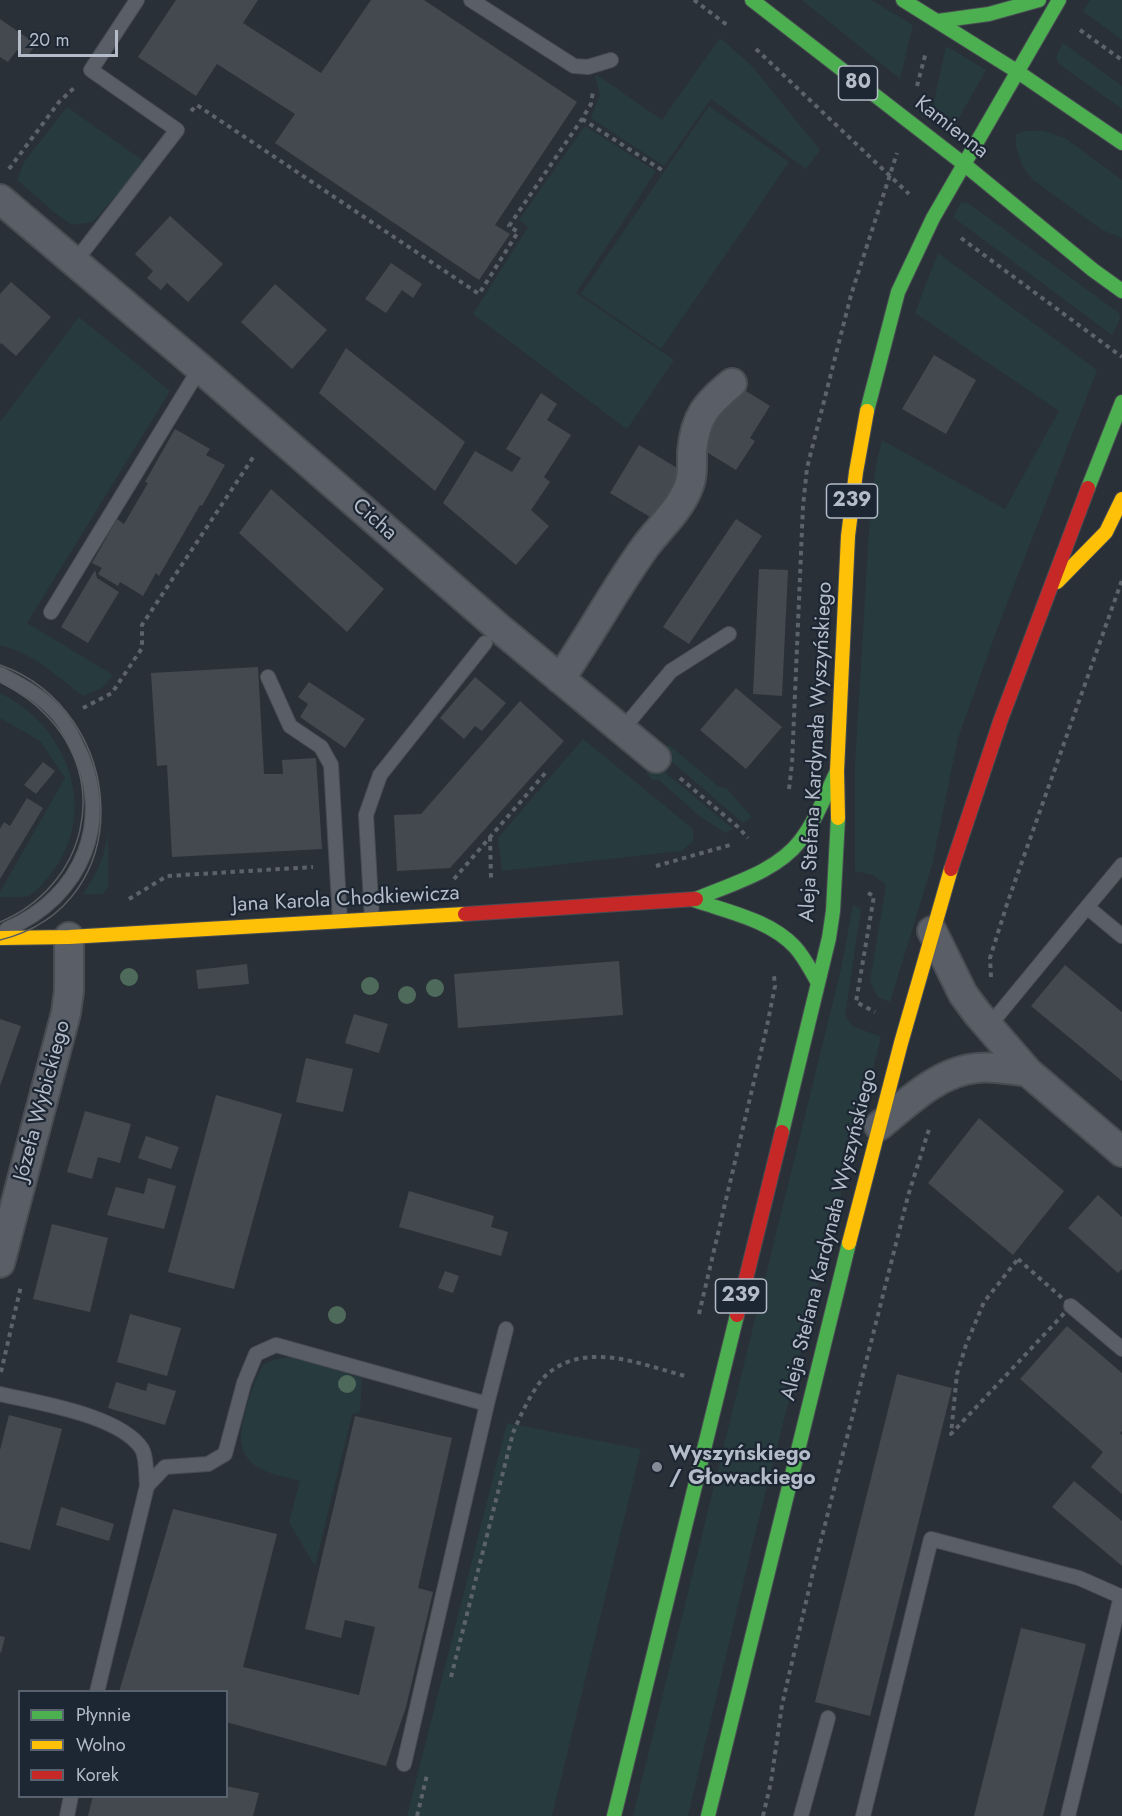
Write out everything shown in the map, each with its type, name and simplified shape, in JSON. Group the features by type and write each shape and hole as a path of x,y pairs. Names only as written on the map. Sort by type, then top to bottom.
{"main road":[{"name":"Kamienna","path":"752,0 965,165 1122,291"},
{"path":"903,0 1018,72 1122,143"},
{"path":"938,21 980,17 1012,10 1039,0"},
{"name":"Aleja Stefana Kardynała Wyszyńskiego","path":"614,1816 829,938 834,902 838,835 837,771 848,536 856,472 869,400 898,292 933,218 1059,0"},
{"name":"Aleja Stefana Kardynała Wyszyńskiego","path":"708,1816 879,1126 932,931 964,826 1019,666 1122,402"},
{"path":"1047,592 1106,532 1122,499"},
{"name":"Jana Karola Chodkiewicza","path":"0,938 69,937 694,900 774,863 788,854 812,823 837,771"},
{"name":"Jana Karola Chodkiewicza","path":"694,900 772,930 792,944 804,958 818,983"}],"street":[{"name":"Cicha","path":"0,199 200,368 560,679 656,758"},
{"path":"560,679 624,577 678,506 688,488 692,474 695,429 710,402 732,383"},
{"path":"932,931 963,994 1028,1072 1122,1152"},
{"name":"Józefa Wybickiego","path":"0,1263 66,1013 69,991 69,937"},
{"path":"879,1126 925,1089 954,1073 976,1068 1028,1072"}],"lane":[{"path":"74,263 177,130 92,70 137,0"},
{"path":"471,0 574,66 588,67 611,60"},
{"path":"51,612 200,368"},
{"path":"622,730 671,672 729,634"},
{"path":"372,919 366,815 380,775 485,643"},
{"path":"0,674 30,690 53,709 67,727 84,758 88,771 93,818 84,857 64,888 38,914 0,932"},
{"path":"268,676 290,726 321,747 331,765 340,921"},
{"path":"983,1019 1087,907 1122,865"},
{"path":"1087,907 1122,936"},
{"path":"1071,1306 1122,1348"},
{"path":"404,1764 506,1329"},
{"path":"147,1486 165,1467 208,1464 225,1454 244,1383 256,1354 276,1345 487,1404"},
{"path":"0,1394 103,1421 123,1431 143,1450 147,1486 97,1690"},
{"path":"863,1816 931,1539 1079,1578 1122,1597 1068,1816"},
{"path":"801,1816 828,1718"},
{"path":"67,1816 72,1798"}],"path":[{"path":"694,0 734,31"},
{"path":"748,43 933,218 1122,357"},
{"path":"177,130 197,105 479,294 518,232 509,226 591,104 593,90 588,67"},
{"path":"7,172 59,102"},
{"path":"582,119 665,172"},
{"path":"82,708 112,693 142,648 142,625 259,449"},
{"path":"983,1019 992,994 990,958 1008,901 1122,580"},
{"path":"788,792 792,765 793,730"},
{"path":"656,758 738,827 749,840 758,835"},
{"path":"452,881 547,771"},
{"path":"490,837 491,880"},
{"path":"698,1317 767,1026 775,986 774,975"},
{"path":"763,1816 771,1782 782,1704 811,1583 908,1196 930,1124"},
{"path":"1018,1259 1071,1306 1047,1332 951,1434 957,1374 966,1345 984,1302 1018,1259"},
{"path":"449,1688 513,1433 527,1402 550,1371 578,1359 611,1357 685,1376 682,1387"},
{"path":"417,1816 428,1770"}],"green space":[{"path":"802,0 871,0 913,25 900,79"},
{"path":"1090,0 1122,0 1122,40 1083,11"},
{"path":"720,38 751,65 820,150 806,169 711,99 664,166 591,118 600,95 595,76 597,75 662,120"},
{"path":"1063,43 1122,86 1122,109 1058,63 1056,57"},
{"path":"946,46 986,70 956,123 933,106"},
{"path":"709,106 789,162 661,349 581,294"},
{"path":"67,107 145,162 93,222 72,225 17,180 24,162"},
{"path":"585,126 656,171 576,293 674,360 627,429 473,314 528,227 519,220"},
{"path":"1025,131 1044,131 1065,138 1122,180 1122,238 1102,230 1032,179 1022,165 1016,146 1016,134"},
{"path":"961,202 968,203 1119,313 1120,319 1112,335 953,217"},
{"path":"938,253 1097,370 999,624 958,738 932,865 890,1002 878,997 870,981 886,885 873,875 855,871 855,764 870,515 882,440 1005,509 1059,411 915,313"},
{"path":"79,317 170,391 27,623 113,675 102,688 83,696 34,659 0,645 0,422"},
{"path":"0,693 22,706 41,723 56,743 67,766 73,789 75,814 70,838 59,862 49,876 36,890 25,897 0,897 0,892 65,778 40,741 0,718"},
{"path":"583,739 693,829 693,842 681,851 502,871 498,838"},
{"path":"669,745 719,787 726,788 752,817 743,823 662,753"},
{"path":"654,763 733,829 725,833 697,814 659,780 653,780 646,773"},
{"path":"108,830 108,887 103,894 83,894 100,864"},
{"path":"853,905 861,909 845,1016 852,1026 881,1037 754,1538 688,1816 633,1816 841,969"},
{"path":"292,1357 362,1378 360,1412 352,1414 315,1566 289,1522 300,1481 280,1476 254,1465 246,1455 241,1442 246,1412 261,1369 271,1361"},
{"path":"507,1423 641,1449 552,1816 407,1816"}],"building":[{"path":"176,0 258,0 243,23 321,73 371,0 424,0 577,102 495,225 510,234 479,280 275,143 295,114 217,64 196,96 138,57"},
{"path":"0,19 36,44 27,57 17,50 8,62 0,57"},
{"path":"170,216 223,264 188,302 167,283 161,290 147,278 153,271 135,254"},
{"path":"391,263 422,284 413,298 402,290 386,313 365,299"},
{"path":"11,282 51,317 16,356 1,343 0,345 0,294"},
{"path":"275,284 327,330 292,369 241,322"},
{"path":"346,348 465,442 435,491 319,393"},
{"path":"934,355 976,380 946,434 902,409"},
{"path":"738,386 770,406 750,438 755,441 736,470 700,448 711,430 702,424"},
{"path":"541,393 557,404 547,420 571,435 544,477 550,482 531,510 549,526 516,565 443,503 475,451 512,472 521,458 506,449"},
{"path":"175,429 210,449 206,455 225,465 159,576 156,573 143,596 120,582 118,586 98,574 102,568 92,563 117,519 124,524"},
{"path":"639,445 684,472 655,520 610,493"},
{"path":"271,489 384,589 347,632 239,533"},
{"path":"736,519 762,536 689,644 663,627"},
{"path":"759,569 788,570 782,696 753,694"},
{"path":"95,570 97,578 119,592 88,643 61,627"},
{"path":"258,667 264,774 283,774 282,760 316,758 322,849 172,857 167,765 157,766 151,673"},
{"path":"475,677 506,703 482,731 475,726 464,739 440,718"},
{"path":"309,682 365,719 345,748 300,717 308,704 298,697"},
{"path":"736,688 782,727 746,769 700,730"},
{"path":"520,701 564,741 450,868 397,871 394,815 421,814"},
{"path":"43,762 55,771 36,794 24,785"},
{"path":"27,798 43,808 0,879 0,829 4,822 10,826"},
{"path":"619,961 623,1015 458,1028 454,974"},
{"path":"247,964 249,984 198,989 196,970"},
{"path":"1065,965 1122,1012 1122,1081 1031,1006"},
{"path":"354,1014 388,1024 379,1053 345,1043"},
{"path":"0,1019 21,1026 0,1086"},
{"path":"306,1058 353,1069 343,1112 296,1102"},
{"path":"216,1095 282,1114 234,1289 168,1272"},
{"path":"85,1111 131,1124 120,1163 98,1157 92,1179 67,1172"},
{"path":"979,1118 1064,1191 1013,1255 928,1183"},
{"path":"146,1136 179,1147 171,1169 138,1158"},
{"path":"148,1178 176,1186 164,1229 107,1215 116,1187 144,1194"},
{"path":"409,1191 494,1216 491,1227 508,1232 501,1256 399,1227"},
{"path":"1098,1195 1122,1217 1122,1269 1118,1273 1068,1228"},
{"path":"52,1224 108,1238 90,1312 33,1299"},
{"path":"445,1271 459,1276 453,1293 438,1288"},
{"path":"130,1314 181,1328 167,1376 117,1362"},
{"path":"1067,1326 1122,1373 1122,1431 1120,1433 1122,1435 1122,1494 1091,1467 1103,1452 1020,1379"},
{"path":"897,1374 952,1388 870,1716 815,1702"},
{"path":"116,1382 146,1391 148,1383 176,1391 165,1425 108,1408"},
{"path":"9,1415 62,1429 30,1550 0,1542 0,1450"},
{"path":"355,1416 452,1438 418,1588 433,1592 406,1707 386,1766 228,1723 228,1690 120,1690 173,1509 277,1534 243,1667 359,1695 375,1627 345,1620 341,1638 305,1629"},
{"path":"1074,1481 1122,1521 1122,1566 1052,1507"},
{"path":"61,1507 114,1524 109,1541 56,1525"},
{"path":"1021,1628 1086,1644 1043,1816 974,1816"},
{"path":"0,1636 5,1637 1,1653 0,1652"},
{"path":"228,1786 259,1793 253,1816 88,1816 92,1798 228,1798"}],"tram line":[{"path":"0,665 42,688 74,722 93,763 101,806 96,849 78,889 46,920 0,940"},
{"path":"0,682 35,704 66,741 79,770 83,800 80,830 70,859 52,884 29,906 0,922"}],"traffic: fast":[{"path":"752,0 965,165 1122,291"},
{"path":"903,0 1018,72 1122,143"},
{"path":"938,21 989,14 1039,0"},
{"path":"867,411 898,292 933,218 1059,0"},
{"path":"1088,488 1122,402"},
{"path":"696,899 752,876 790,852 811,824 837,771"},
{"path":"782,1132 829,938 833,911 838,818"},
{"path":"694,900 761,923 785,938 799,951 818,983"},
{"path":"708,1816 849,1243"},
{"path":"614,1816 737,1315"}],"traffic: slow":[{"path":"838,818 837,771 848,536 867,411"},
{"path":"1057,582 1106,532 1122,499"},
{"path":"849,1243 901,1043 951,869"},
{"path":"0,938 69,937 465,914"}],"traffic: jam":[{"path":"951,869 1001,719 1088,488"},
{"path":"465,914 696,899"},
{"path":"737,1315 782,1132"}],"place":[{"name":"Wyszyńskiego / Głowackiego","path":"657,1467"}]}
